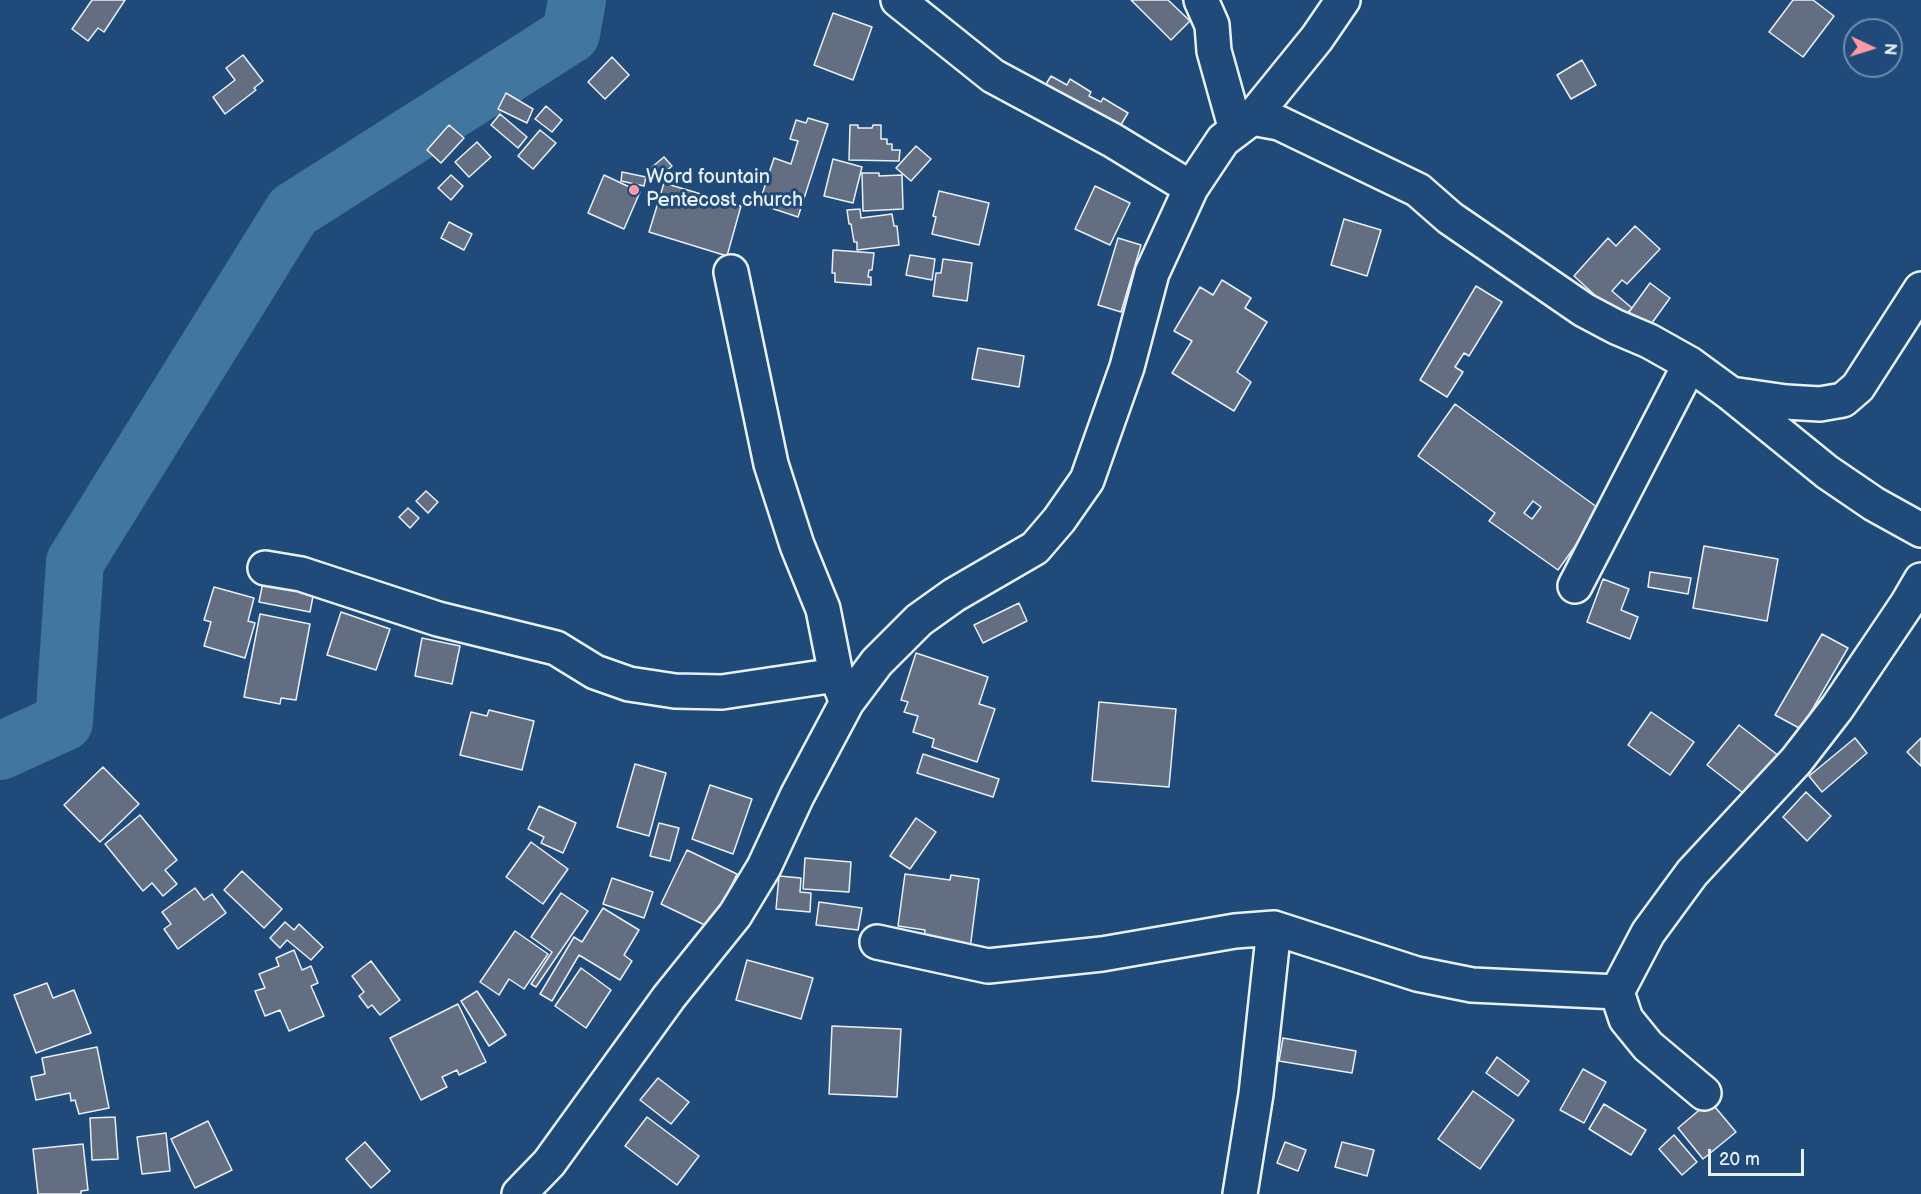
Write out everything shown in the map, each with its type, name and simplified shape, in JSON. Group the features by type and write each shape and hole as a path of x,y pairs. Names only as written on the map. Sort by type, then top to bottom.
{"street":[{"path":"898,0 993,75 1112,140 1191,188"},
{"path":"1201,0 1212,25 1214,51 1244,124"},
{"path":"519,1194 549,1163 669,997 735,915 764,867 797,796 841,688 877,662 919,620 954,595 1035,548 1088,480 1127,367 1152,273 1191,188 1224,140 1244,124 1317,38 1343,0"},
{"path":"1244,124 1279,123 1418,189 1450,218 1584,310 1649,341 1690,364 1731,394 1827,472 1874,504 1921,530"},
{"path":"731,272 771,464 797,546 823,609 841,688"},
{"path":"1731,394 1786,402 1820,404 1843,400 1858,387 1921,289"},
{"path":"1575,586 1690,364"},
{"path":"265,568 301,574 438,619 556,648 595,672 629,684 675,691 722,692 841,688"},
{"path":"1704,1093 1648,1046 1626,1019 1617,992 1648,933 1692,873 1796,761 1843,699 1921,580"},
{"path":"877,942 988,966 1102,954 1235,931 1274,928 1417,974 1472,984 1617,992"},
{"path":"1240,1194 1256,1094 1274,928"}],"building":[{"path":"92,0 125,0 104,32 98,28 88,41 72,29"},
{"path":"1131,0 1168,0 1190,21 1171,40"},
{"path":"1793,0 1813,0 1834,16 1803,57 1769,32"},
{"path":"833,13 872,27 853,80 814,65"},
{"path":"243,55 263,81 254,88 256,90 225,114 213,97 235,80 226,68"},
{"path":"612,57 629,75 605,99 588,82"},
{"path":"1582,60 1596,85 1571,99 1557,75"},
{"path":"1051,76 1067,85 1070,79 1091,92 1089,96 1101,102 1103,98 1128,113 1113,138 1040,94"},
{"path":"506,93 533,109 527,123 498,109"},
{"path":"546,106 562,120 552,132 535,119"},
{"path":"500,114 527,137 518,148 491,125"},
{"path":"808,118 828,124 798,217 759,204 774,158 791,164 798,141 790,139 796,120 806,123"},
{"path":"449,125 464,138 441,163 427,150"},
{"path":"850,125 858,125 858,128 872,128 873,125 881,125 881,139 887,139 887,144 892,144 892,150 900,150 899,161 849,160"},
{"path":"540,130 556,143 533,169 518,156"},
{"path":"477,142 491,157 469,177 455,162"},
{"path":"916,146 931,159 911,181 896,168"},
{"path":"664,157 672,166 660,177 652,167"},
{"path":"833,159 862,167 853,203 824,196"},
{"path":"622,172 646,177 644,186 621,181"},
{"path":"862,173 879,173 879,176 902,175 903,209 863,211"},
{"path":"451,175 463,186 451,200 438,188"},
{"path":"604,175 640,192 624,229 588,213"},
{"path":"664,183 741,206 727,256 649,232"},
{"path":"1095,186 1130,203 1110,245 1075,229"},
{"path":"939,191 989,203 979,245 932,234 936,217 933,216"},
{"path":"860,209 861,218 892,214 894,226 897,226 899,245 857,250 857,242 854,242 847,210"},
{"path":"1344,219 1381,230 1367,276 1331,265"},
{"path":"449,222 472,234 464,250 441,238"},
{"path":"1635,226 1660,249 1627,284 1622,280 1612,291 1632,308 1621,319 1574,276 1608,238 1616,246"},
{"path":"1118,238 1141,245 1121,312 1098,305"},
{"path":"833,250 874,253 872,270 869,270 868,277 871,277 871,285 835,282 835,273 832,273"},
{"path":"910,255 935,259 932,280 906,275"},
{"path":"943,259 972,263 967,301 933,296 936,273 941,273"},
{"path":"1222,280 1251,298 1245,308 1267,322 1237,372 1251,382 1234,411 1172,373 1192,341 1174,331 1200,287 1213,295"},
{"path":"1650,283 1670,298 1649,327 1629,312"},
{"path":"1476,286 1502,302 1469,356 1464,353 1455,367 1463,372 1447,397 1420,380"},
{"path":"978,348 1024,356 1019,387 972,379"},
{"path":"1455,404 1601,510 1558,570 1489,521 1495,513 1418,456","holes":["1533,501 1541,507 1532,519 1524,513"]},
{"path":"426,491 438,502 428,513 416,501"},
{"path":"408,508 419,518 410,528 399,517"},
{"path":"1704,546 1778,559 1767,621 1693,608"},
{"path":"1650,572 1691,578 1688,594 1648,587"},
{"path":"264,577 315,586 310,612 259,602"},
{"path":"1603,579 1629,589 1621,610 1638,617 1630,639 1587,622"},
{"path":"214,587 254,598 248,621 255,623 245,658 204,646 211,622 204,620"},
{"path":"1019,603 1027,621 983,643 974,625"},
{"path":"341,612 390,629 376,670 327,655"},
{"path":"260,614 310,624 296,700 281,698 280,704 244,697"},
{"path":"1822,634 1848,648 1801,729 1775,715"},
{"path":"422,638 460,646 452,684 415,676"},
{"path":"916,653 988,677 979,704 995,709 977,762 932,747 934,739 913,732 918,716 904,712 908,702 901,700"},
{"path":"1099,702 1176,709 1169,787 1092,781"},
{"path":"489,710 534,721 522,770 460,755 471,712 487,716"},
{"path":"1651,712 1694,742 1670,775 1628,745"},
{"path":"1739,725 1779,756 1747,796 1707,765"},
{"path":"1855,738 1867,753 1822,792 1809,776"},
{"path":"1921,738 1921,766 1907,752"},
{"path":"923,754 999,779 993,797 917,773"},
{"path":"635,764 666,773 649,836 617,827"},
{"path":"103,767 139,804 100,842 64,805"},
{"path":"710,785 752,799 733,854 692,839"},
{"path":"1806,792 1831,816 1807,841 1783,817"},
{"path":"539,806 576,823 563,853 541,843 544,837 528,829"},
{"path":"140,815 177,860 165,870 177,884 163,896 152,883 143,891 105,844"},
{"path":"916,818 936,832 910,869 890,856"},
{"path":"659,823 679,828 670,861 650,856"},
{"path":"531,842 568,869 543,904 506,877"},
{"path":"687,850 737,874 711,928 661,904"},
{"path":"805,858 851,862 849,892 803,889"},
{"path":"242,871 282,909 264,928 224,890"},
{"path":"905,874 950,880 951,875 979,879 970,949 924,943 925,930 898,926"},
{"path":"779,876 801,878 800,892 811,893 810,912 776,909"},
{"path":"612,878 653,892 644,918 603,904"},
{"path":"195,888 204,900 212,894 226,913 178,949 164,929 171,924 162,912"},
{"path":"561,893 588,911 536,987 531,984 552,952 531,937"},
{"path":"819,902 862,908 858,930 816,925"},
{"path":"603,908 639,930 624,955 632,961 620,980 579,955 552,1001 540,994 574,937 582,942"},
{"path":"285,922 294,930 299,924 323,947 311,960 287,940 280,948 270,938"},
{"path":"515,931 548,954 524,989 509,979 499,995 480,982"},
{"path":"294,950 302,970 311,966 318,983 311,986 324,1016 289,1031 280,1010 265,1016 255,991 265,988 259,974 279,966 276,958"},
{"path":"747,960 813,978 801,1019 736,1000"},
{"path":"371,961 400,1000 380,1015 372,1005 368,1008 359,996 364,992 352,976"},
{"path":"581,968 611,990 586,1028 555,1006"},
{"path":"47,983 53,998 74,990 91,1033 36,1053 14,995"},
{"path":"477,991 506,1035 489,1046 461,1001"},
{"path":"458,1004 486,1062 459,1075 457,1070 442,1077 447,1087 421,1100 390,1038"},
{"path":"832,1026 901,1029 897,1097 829,1094"},
{"path":"1283,1038 1356,1051 1352,1073 1279,1061"},
{"path":"97,1047 109,1108 79,1114 75,1100 71,1101 70,1093 36,1100 31,1077 45,1074 42,1058"},
{"path":"1497,1057 1529,1081 1518,1096 1486,1073"},
{"path":"1583,1069 1606,1082 1584,1123 1560,1110"},
{"path":"658,1078 689,1102 671,1124 640,1100"},
{"path":"1473,1091 1514,1120 1480,1169 1438,1139"},
{"path":"1710,1101 1736,1132 1703,1159 1678,1128"},
{"path":"1604,1104 1646,1130 1631,1155 1589,1129"},
{"path":"115,1117 118,1159 92,1160 90,1118"},
{"path":"647,1117 699,1156 677,1185 625,1146"},
{"path":"208,1121 232,1170 195,1188 171,1139"},
{"path":"166,1133 170,1171 142,1174 137,1137"},
{"path":"1674,1135 1697,1162 1682,1175 1659,1149"},
{"path":"365,1142 390,1171 371,1188 346,1159"},
{"path":"1285,1142 1306,1150 1298,1171 1277,1163"},
{"path":"1342,1142 1374,1150 1367,1176 1335,1167"},
{"path":"83,1144 88,1190 81,1191 81,1194 38,1194 33,1149"}],"waterway":[{"path":"0,751 64,722 75,562 293,211 571,34 577,0"}],"place":[{"name":"Word fountain Pentecost church","path":"634,190"}]}
